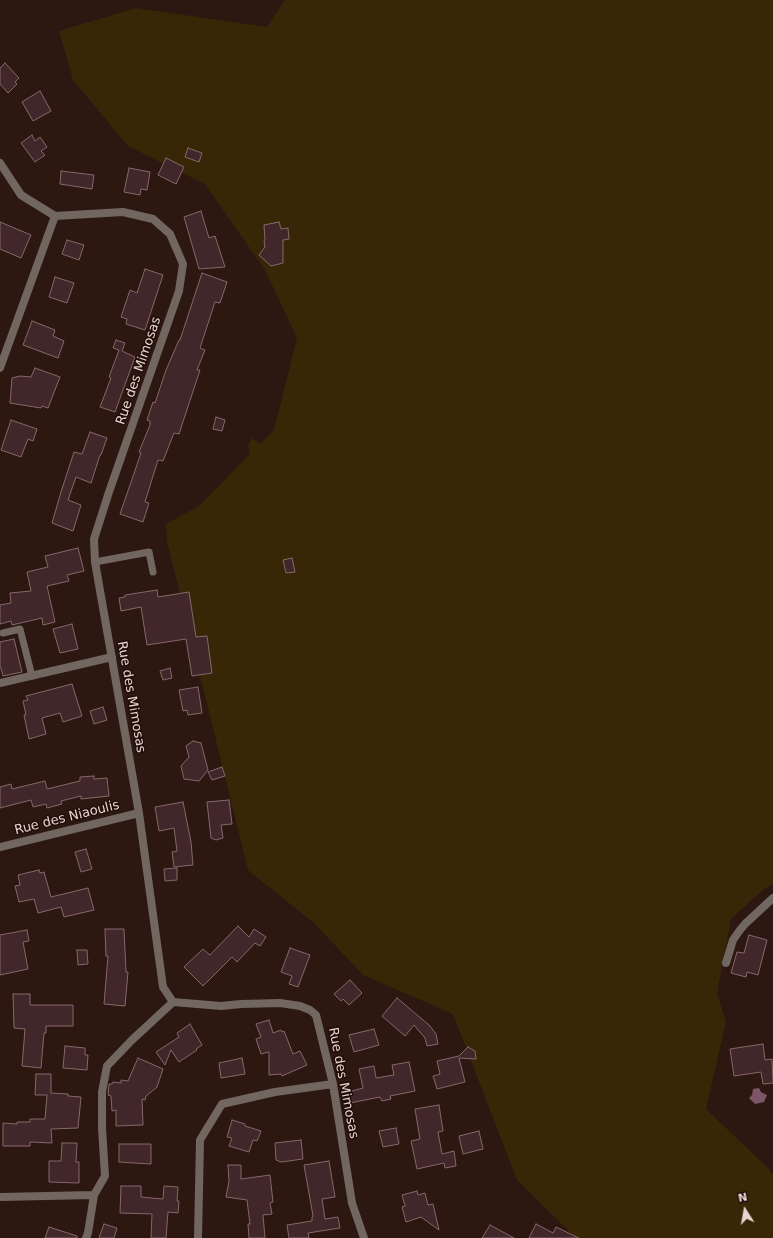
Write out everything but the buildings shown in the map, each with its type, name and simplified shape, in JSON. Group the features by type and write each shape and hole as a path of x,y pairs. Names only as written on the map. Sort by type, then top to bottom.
{"street":[{"path":"0,163 21,195 55,216 0,368"},
{"name":"Rue des Mimosas","path":"55,216 123,212 153,219 170,234 183,264 179,291 109,492 94,540 95,562 139,813 163,987 173,1002 220,1006 280,1003 300,1006 310,1010 316,1015 334,1084 352,1203 364,1238"},
{"path":"0,683 112,657"},
{"name":"Rue des Niaoulis","path":"0,847 139,813"},
{"path":"726,963 733,940 740,930 773,898"},
{"path":"86,1238 94,1195 105,1176 102,1128 102,1092 107,1066 132,1040 173,1002"},
{"path":"198,1238 200,1140 222,1104 275,1092 334,1084"},
{"path":"0,1197 94,1195"}],"lane":[{"path":"95,562 149,552 153,572"},
{"path":"3,633 20,629 32,676"}],"shaded area":[{"path":"285,0 773,0 773,885 765,888 731,919 717,993 726,1022 706,1109 769,1169 773,1175 773,1238 576,1238 517,1180 453,1014 363,975 314,923 248,870 167,541 166,524 199,506 250,454 248,445 252,438 260,444 274,430 297,338 265,270 205,184 128,146 73,80 59,31 136,8 267,27"},
{"path":"759,1088 761,1092 767,1095 764,1102 755,1104 749,1098 752,1095 753,1089"}]}
